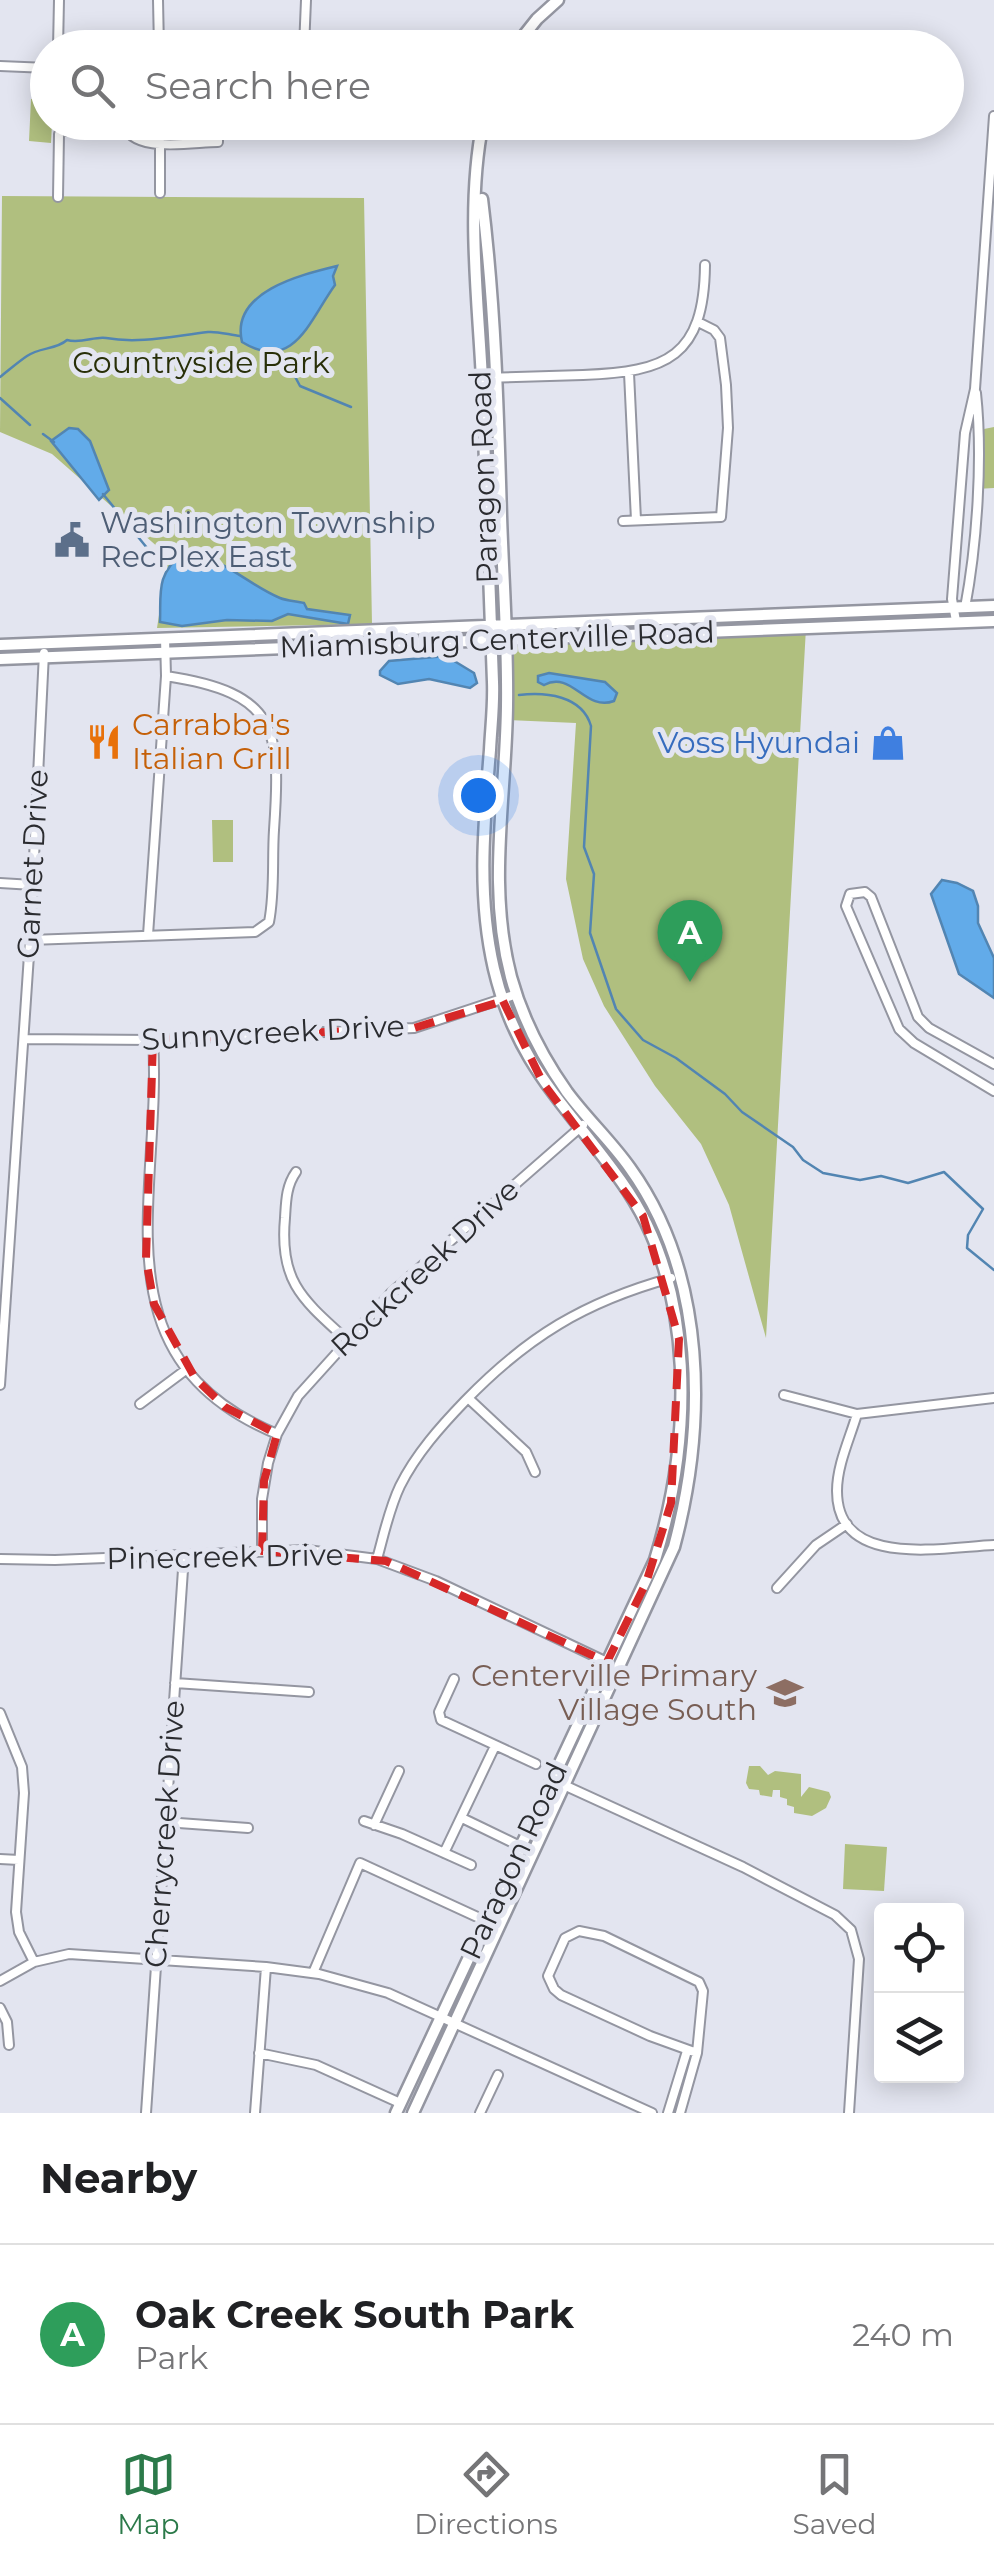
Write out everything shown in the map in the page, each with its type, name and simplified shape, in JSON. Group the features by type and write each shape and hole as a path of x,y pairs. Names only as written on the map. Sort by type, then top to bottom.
{"street":[{"path":"58,30 59,0"},
{"path":"158,0 158,30"},
{"path":"305,30 306,0"},
{"path":"528,30 558,0"},
{"path":"0,66 30,67"},
{"path":"956,621 952,608 965,434 975,389 989,245 994,116"},
{"path":"58,140 58,197"},
{"path":"134,140 218,140"},
{"name":"Paragon Road","path":"398,2108 655,1560 675,1476 680,1364 677,1328 665,1280 633,1198 533,1066 502,1001 493,966 482,883 494,685 477,303 481,140"},
{"path":"160,142 160,193"},
{"name":"Paragon Road","path":"413,2113 658,1588 682,1519 690,1466 695,1380 691,1327 662,1221 632,1169 568,1092 535,1038 517,994 502,930 497,871 508,709 497,378 478,168"},
{"path":"482,378 629,373 664,362 686,342 698,322 705,290 705,265"},
{"path":"477,303 492,302"},
{"path":"623,521 721,517 728,428 722,353 718,333 698,322"},
{"path":"629,373 636,520"},
{"path":"956,621 966,608 979,430 975,389"},
{"name":"Miamisburg Centerville Road","path":"0,644 994,606"},
{"path":"688,617 688,632"},
{"name":"Miamisburg Centerville Road","path":"0,659 994,621"},
{"path":"315,632 316,648"},
{"path":"148,935 166,676 165,638"},
{"name":"Garnet Drive","path":"0,1385 30,940 43,643"},
{"path":"30,940 254,932 265,926 270,917 278,771 272,734 258,712 234,695 166,676"},
{"path":"0,883 33,885"},
{"path":"994,1064 923,1024 871,897 864,892 850,894 846,906 899,1028 914,1043 994,1091"},
{"name":"Sunnycreek Drive","path":"24,1038 71,1042 153,1040 414,1028 517,994"},
{"path":"153,1040 155,1094 146,1242 148,1277 162,1325 187,1369 225,1406 277,1434"},
{"name":"Rockcreek Drive","path":"262,1551 264,1481 277,1434 298,1396 390,1293 591,1120"},
{"path":"296,1172 288,1186 285,1212 283,1247 287,1272 304,1300 346,1340"},
{"path":"376,1558 392,1504 430,1440 525,1345 571,1315 609,1298 680,1276"},
{"path":"140,1404 187,1369"},
{"path":"784,1394 857,1414 994,1398"},
{"path":"468,1398 526,1452 535,1472"},
{"path":"857,1414 838,1483 838,1503 847,1524 865,1540 882,1547 994,1545"},
{"path":"778,1588 816,1545 847,1524"},
{"name":"Pinecreek Drive","path":"0,1559 262,1551 318,1551 376,1558 436,1581 607,1662"},
{"name":"Cherrycreek Drive","path":"146,2113 184,1555"},
{"path":"454,1679 439,1712 441,1720 536,1764"},
{"path":"175,1682 310,1692"},
{"path":"0,1713 22,1767 17,1922 34,1962"},
{"path":"444,1852 496,1746"},
{"path":"374,1825 399,1771"},
{"path":"566,1786 743,1868 826,1909 847,1924 859,1959 849,2113"},
{"path":"462,1818 534,1854"},
{"path":"364,1821 471,1866"},
{"path":"166,1822 248,1828"},
{"path":"0,1859 20,1860"},
{"path":"313,1973 360,1863 486,1920"},
{"path":"680,2113 692,2052 703,1990 699,1982 595,1932 579,1930 565,1938 548,1976 558,1993 692,2052"},
{"path":"0,1981 34,1962 69,1954 313,1973 388,1993 652,2113"},
{"path":"255,2113 266,1967"},
{"path":"0,2008 8,2022 9,2045"},
{"path":"259,2052 316,2065 398,2108"},
{"path":"668,2113 692,2052"},
{"path":"480,2113 498,2075"}],"highlighted area":[{"path":"503,1001 543,1083 643,1216 679,1339 671,1503 646,1583 607,1662 386,1561 262,1551 264,1481 277,1434 225,1407 195,1378 154,1304 146,1259 153,1040 414,1028"}],"green space":[{"name":"Countryside Park","path":"2,196 364,198 372,624 157,628 168,556 52,454 0,432"},
{"path":"994,427 994,488 976,489 979,430"},
{"path":"806,628 766,1338 729,1205 701,1144 655,1086 604,1006 583,959 566,879 576,723 507,720 505,639"},
{"path":"212,820 233,820 233,862 213,862"},
{"path":"749,1766 760,1766 768,1775 775,1771 801,1774 801,1797 809,1787 829,1792 826,1808 812,1816 794,1813 787,1799 780,1797 780,1790 773,1790 772,1797 749,1789"},
{"path":"845,1844 887,1847 884,1891 843,1889"}],"water":[{"path":"337,266 335,285 299,338 288,347 260,350 242,342 241,325 257,298 288,281"},
{"path":"69,428 78,429 90,441 109,490 99,500 51,441"},
{"path":"182,554 221,564 280,598 304,603 307,609 350,615 348,624 288,614 272,621 227,620 182,626 160,622 164,577"},
{"path":"446,656 474,673 477,683 470,688 429,679 398,684 380,675 389,661"},
{"path":"549,673 605,682 617,693 614,701 604,703 563,683 538,682 538,676"},
{"path":"942,880 973,891 978,923 994,958 994,998 959,974 931,894"}],"waterway":[{"path":"0,377 32,353 67,340 144,340 212,332 240,336"},
{"path":"281,350 300,386 351,407"},
{"path":"0,398 30,425"},
{"path":"43,434 54,442"},
{"path":"103,494 152,554"},
{"path":"519,695 551,695 571,702 580,708 591,726 584,847 594,874 590,933 616,1009 643,1040 676,1058 725,1094 742,1112 823,1173 860,1180 881,1176 908,1183 944,1172 983,1209 968,1235 967,1248 994,1270"}],"place":[{"name":"Washington Township RecPlex East","path":"72,540"},
{"name":"Carrabba's Italian Grill","path":"104,742"},
{"name":"Voss Hyundai","path":"888,743"},
{"name":"Oak Creek South Park","path":"690,982"},
{"name":"Centerville Primary Village South","path":"785,1693"}]}
